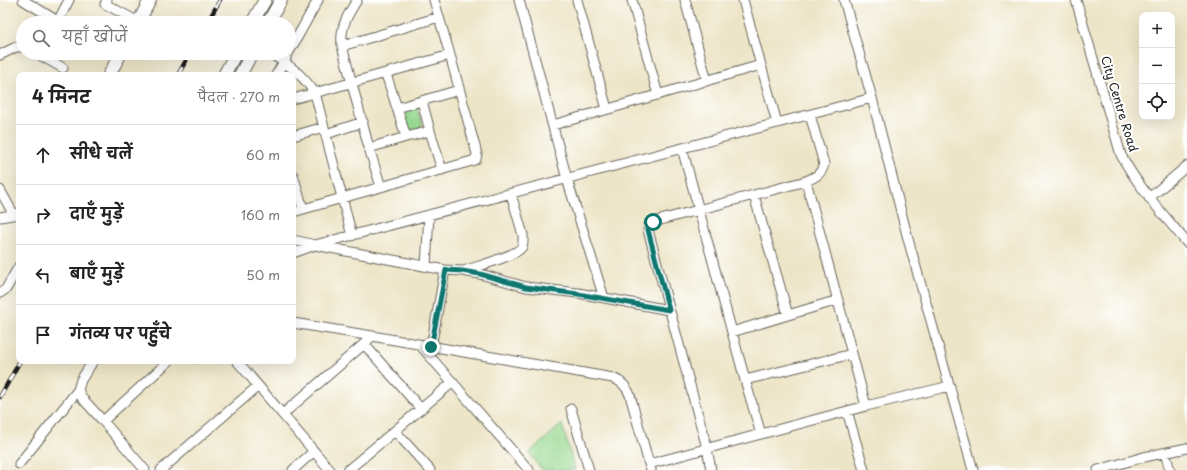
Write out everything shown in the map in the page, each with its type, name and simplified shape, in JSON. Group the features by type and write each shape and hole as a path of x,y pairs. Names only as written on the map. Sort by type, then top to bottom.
{"street":[{"path":"62,16 69,0"},
{"path":"141,16 150,0"},
{"path":"256,16 265,0"},
{"path":"272,16 281,0"},
{"path":"296,40 318,0"},
{"path":"357,0 343,25 341,36 342,46 381,187"},
{"path":"296,211 472,162 476,159 477,154 434,0"},
{"path":"519,0 568,179 604,298"},
{"path":"577,0 607,109"},
{"path":"632,0 658,95"},
{"path":"685,0 707,81"},
{"path":"743,0 777,123"},
{"path":"844,0 872,98 908,239 973,470"},
{"name":"City Centre Road","path":"1076,0 1121,155 1130,172 1149,198 1187,243"},
{"path":"26,1 50,16"},
{"path":"103,1 128,16"},
{"path":"342,46 439,17"},
{"path":"0,55 16,47"},
{"path":"296,98 450,55"},
{"path":"49,60 63,68"},
{"path":"110,72 115,60"},
{"path":"226,72 232,60"},
{"path":"242,72 248,60"},
{"path":"280,60 296,70 307,81 315,93 352,236"},
{"path":"278,72 283,62"},
{"path":"553,125 761,65"},
{"path":"386,74 406,137"},
{"path":"397,108 459,90"},
{"path":"296,252 315,245 872,98"},
{"path":"422,101 442,170"},
{"path":"711,470 648,230 649,225 653,222 806,181 818,175 823,170 824,164 810,114"},
{"path":"296,136 325,131 363,122"},
{"path":"369,148 430,131"},
{"path":"682,148 761,434"},
{"path":"1149,198 1187,166"},
{"path":"806,181 866,406"},
{"path":"296,185 303,209"},
{"path":"0,190 16,214 0,217"},
{"path":"462,271 510,254 517,251 521,247 523,236 511,194"},
{"path":"754,195 788,315"},
{"path":"426,266 429,215"},
{"path":"296,241 446,270 480,274 526,287 604,298 669,310"},
{"path":"431,347 446,270"},
{"path":"0,293 6,289 16,271"},
{"path":"732,332 838,300"},
{"path":"296,323 613,378 621,382 630,395 650,467 706,448 866,406 950,386"},
{"path":"283,414 372,336"},
{"path":"364,344 421,409"},
{"path":"420,345 530,470"},
{"path":"745,380 852,354"},
{"path":"19,464 78,390 81,380 91,364"},
{"path":"102,421 166,364"},
{"path":"240,364 330,470"},
{"path":"348,470 453,382"},
{"path":"161,470 258,386"},
{"path":"78,390 82,398 145,470"},
{"path":"571,409 589,470"},
{"path":"847,411 863,470"},
{"path":"395,431 430,470"},
{"path":"1098,470 1144,457 1187,448"},
{"path":"293,470 314,451"},
{"path":"1165,453 1170,470"}],"green space":[{"path":"417,108 423,126 409,131 403,113"},
{"path":"562,424 575,470 542,470 529,453"}],"railway":[{"path":"211,16 220,0"},
{"path":"180,72 186,60"},
{"path":"0,397 18,364"}],"route":[{"path":"431,347 446,270 480,274 526,287 578,294 669,310 648,230 649,225 653,222"}]}
